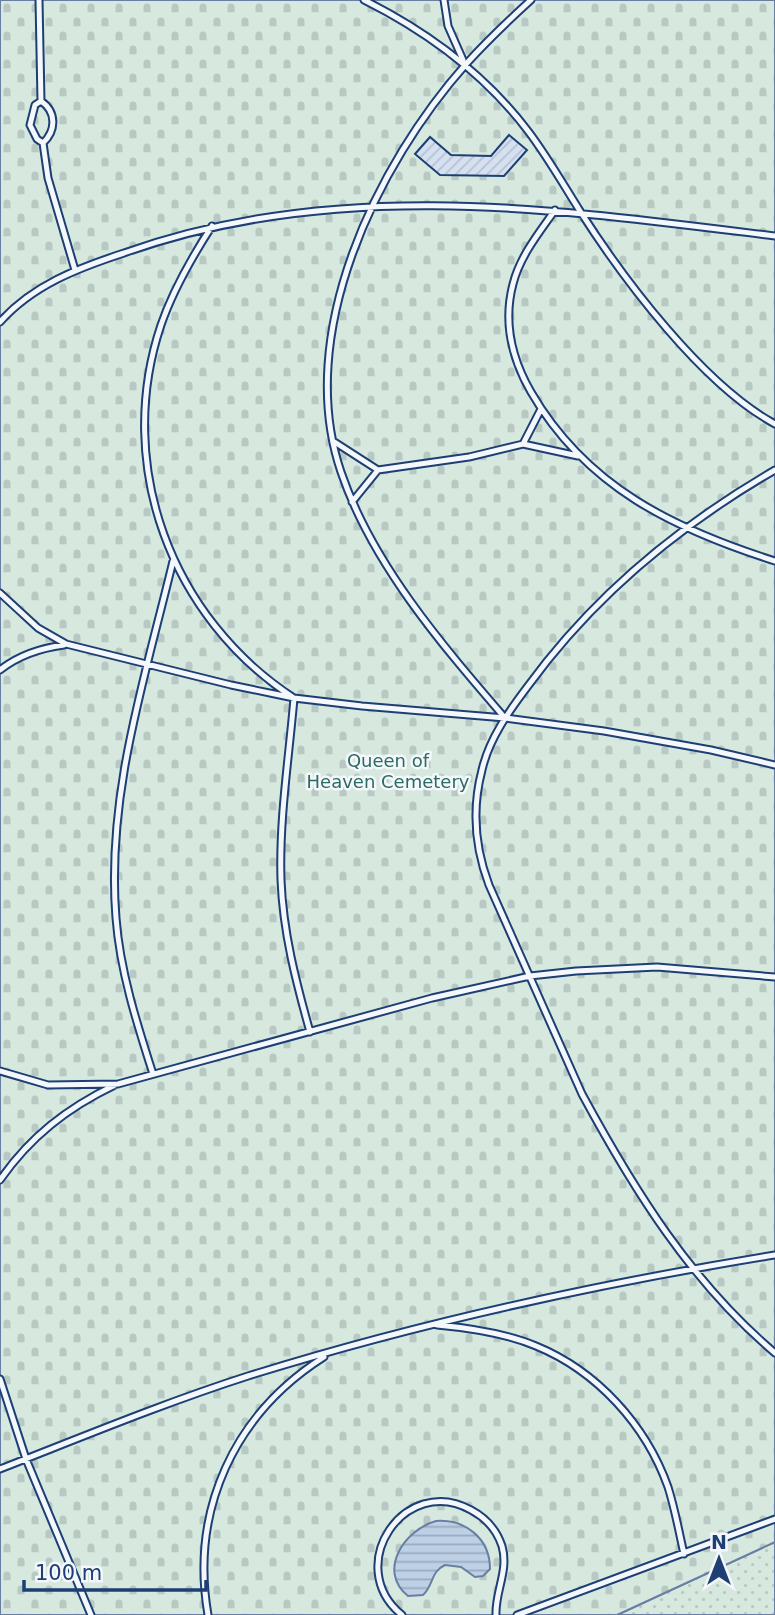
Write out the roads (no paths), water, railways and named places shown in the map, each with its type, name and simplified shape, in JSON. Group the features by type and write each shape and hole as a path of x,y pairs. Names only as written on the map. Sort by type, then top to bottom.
{"lane":[{"path":"39,0 41,101"},
{"path":"364,0 413,27 466,64 527,130 632,286 672,334 739,399 775,424"},
{"path":"444,0 448,26 466,64"},
{"path":"505,718 433,631 383,559 352,502 333,441 328,370 333,318 347,267 403,150 466,64 531,0"},
{"path":"41,101 35,105 30,125 33,133 43,143 48,178 75,270"},
{"path":"41,101 47,105 53,119 51,134 43,143"},
{"path":"1,319 32,294 75,270 180,234 286,213 374,206 555,210 775,236"},
{"path":"555,210 520,263 509,303 508,323 512,348 522,375 541,409 556,431 606,481 655,512 775,561"},
{"path":"212,226 185,272 161,325 149,374 145,406 144,433 148,476 173,561 199,604 233,647 272,684 294,698"},
{"path":"523,444 541,409"},
{"path":"333,441 378,470 469,457 523,444 580,457"},
{"path":"352,502 378,470"},
{"path":"775,470 687,527 633,571 579,626 534,677 505,718 482,769 477,804 477,838 486,878 582,1094 645,1204 726,1308 775,1353"},
{"path":"153,1074 124,974 116,920 114,871 117,810 122,781 173,561"},
{"path":"0,593 38,628 66,644 148,666 294,698 505,718 650,738 775,765"},
{"path":"0,670 34,651 66,644"},
{"path":"294,698 281,882 288,941 310,1032"},
{"path":"0,1180 24,1148 57,1118 118,1084 467,989 530,976 657,967 775,977"},
{"path":"0,1071 48,1086 118,1084"},
{"path":"0,1469 173,1401 430,1324 552,1295 775,1255"},
{"path":"430,1324 467,1327 537,1346 563,1360 615,1400 635,1424 668,1486 684,1555"},
{"path":"208,1615 205,1595 205,1546 214,1495 228,1460 239,1439 279,1393 303,1370 331,1352"},
{"path":"0,1379 26,1459 90,1615"},
{"path":"402,1615 391,1604 380,1584 377,1563 382,1541 394,1523 412,1509 444,1502 455,1503 475,1512 492,1527 502,1546 505,1568 496,1615"},
{"path":"517,1615 775,1519"}],"water":[{"path":"436,1521 457,1523 474,1533 486,1548 490,1569 483,1576 475,1577 461,1567 445,1565 434,1575 423,1595 408,1596 399,1586 395,1575 398,1552 414,1533"}],"park label":[{"name":"Queen of Heaven Cemetery","path":"388,771"}]}
